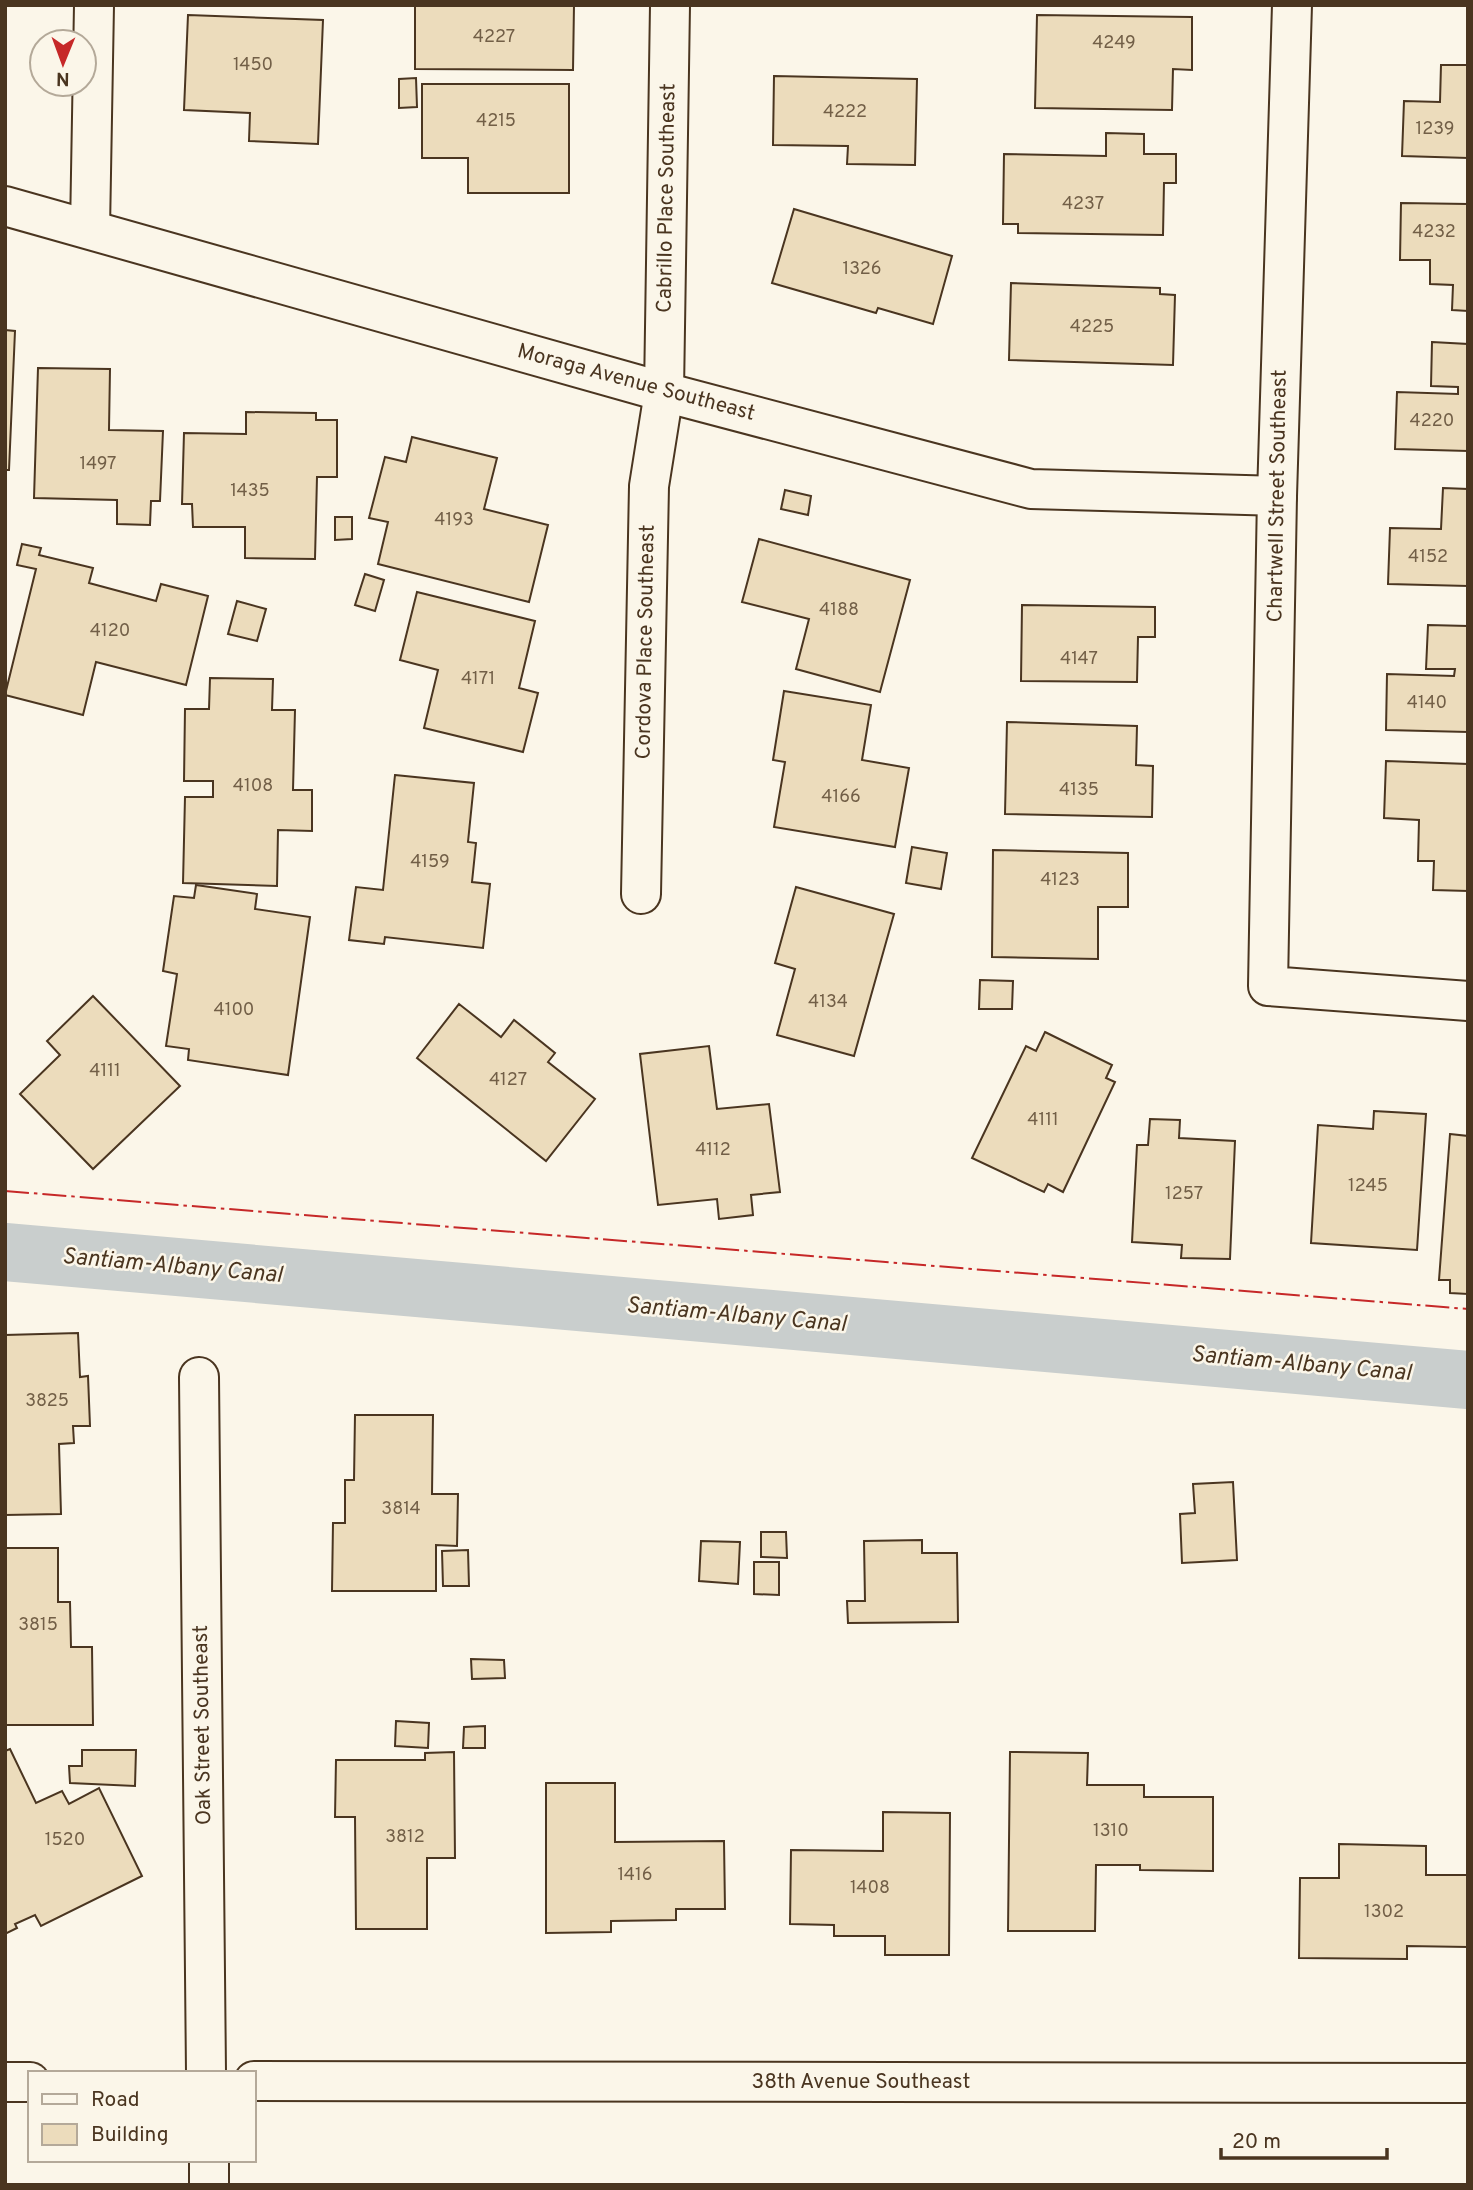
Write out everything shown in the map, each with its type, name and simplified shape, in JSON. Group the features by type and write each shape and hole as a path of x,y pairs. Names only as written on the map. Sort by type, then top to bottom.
{"street":[{"path":"90,229 94,5"},
{"name":"Cabrillo Place Southeast","path":"664,392 670,5"},
{"name":"Chartwell Street Southeast","path":"1292,5 1277,496 1268,986 1468,1001"},
{"name":"Moraga Avenue Southeast","path":"5,206 664,392 1031,488 1277,496"},
{"name":"Cordova Place Southeast","path":"641,894 649,485 664,392"},
{"name":"Oak Street Southeast","path":"200,1377 206,2071"},
{"name":"38th Avenue Southeast","path":"256,2081 1468,2083"},
{"path":"5,2082 28,2082"},
{"path":"209,2162 209,2185"}],"building":[{"path":"415,5 574,5 573,70 415,69"},
{"path":"188,15 323,20 318,144 249,141 250,113 184,110"},
{"path":"1037,15 1192,17 1192,70 1173,69 1172,110 1035,108"},
{"path":"1441,65 1468,65 1468,158 1402,156 1404,101 1440,102"},
{"path":"774,76 917,79 915,165 847,164 848,146 773,145"},
{"path":"416,78 417,107 399,108 399,79"},
{"path":"422,84 569,84 569,193 468,193 468,158 422,158"},
{"path":"1106,133 1144,134 1144,154 1176,154 1176,183 1164,183 1163,235 1018,233 1018,224 1003,224 1004,154 1106,156"},
{"path":"1401,203 1468,204 1468,311 1452,310 1453,285 1430,284 1430,260 1400,260"},
{"path":"794,209 952,256 933,324 878,308 876,313 772,283"},
{"path":"1011,283 1160,288 1160,294 1175,295 1173,365 1009,360"},
{"path":"5,330 15,331 9,470 5,470"},
{"path":"1432,342 1468,344 1468,451 1395,449 1397,392 1458,394 1458,387 1431,386"},
{"path":"38,368 110,369 109,430 163,431 160,501 151,501 150,525 117,524 117,500 34,498"},
{"path":"246,412 316,413 316,420 337,420 337,477 317,477 315,559 245,558 245,527 193,527 192,504 182,504 184,433 246,434"},
{"path":"412,437 497,458 484,509 548,525 529,602 378,564 388,522 369,518 385,457 406,462"},
{"path":"1443,488 1468,489 1468,586 1388,584 1390,528 1441,529"},
{"path":"785,490 811,496 808,515 781,509"},
{"path":"335,517 352,517 352,539 335,540"},
{"path":"759,539 910,580 880,692 796,669 809,619 742,602"},
{"path":"22,544 41,548 39,555 93,568 89,583 156,601 161,584 208,596 186,685 96,662 83,715 5,695 36,569 17,565"},
{"path":"365,574 384,580 375,611 355,605"},
{"path":"417,592 535,621 519,688 538,693 523,752 424,728 438,670 400,660"},
{"path":"237,601 266,609 257,641 228,634"},
{"path":"1022,605 1155,607 1155,637 1138,637 1137,682 1021,681"},
{"path":"1428,625 1468,626 1468,732 1386,730 1387,674 1454,676 1455,669 1426,669"},
{"path":"210,678 273,679 272,710 295,710 293,790 312,790 312,831 278,830 277,886 183,883 185,797 213,797 213,781 184,781 185,709 209,709"},
{"path":"784,691 871,705 862,760 909,768 895,847 774,827 785,762 773,760"},
{"path":"1007,722 1137,726 1136,765 1153,766 1152,817 1005,814"},
{"path":"1386,761 1468,764 1468,891 1433,890 1434,861 1418,861 1419,820 1384,818"},
{"path":"395,775 474,783 468,842 476,843 472,882 490,884 483,948 385,937 384,944 349,940 356,887 383,890"},
{"path":"912,847 947,853 941,889 906,883"},
{"path":"993,850 1128,853 1128,907 1098,907 1098,959 992,957"},
{"path":"196,885 257,894 255,909 310,917 288,1075 188,1060 189,1049 166,1046 177,974 163,971 174,896 194,898"},
{"path":"796,887 894,914 854,1056 777,1035 795,969 775,963"},
{"path":"980,980 1013,981 1012,1009 979,1009"},
{"path":"93,996 180,1086 93,1169 20,1094 60,1055 47,1041"},
{"path":"459,1004 501,1037 514,1020 555,1053 548,1062 595,1099 546,1161 417,1058"},
{"path":"1045,1032 1112,1065 1106,1078 1115,1082 1063,1192 1048,1184 1044,1192 972,1158 1026,1046 1036,1051"},
{"path":"709,1046 717,1109 769,1104 780,1192 751,1195 753,1215 719,1219 717,1199 658,1205 640,1054"},
{"path":"1374,1111 1426,1114 1417,1250 1311,1243 1318,1125 1373,1129"},
{"path":"1150,1119 1180,1120 1179,1138 1235,1141 1230,1259 1181,1258 1182,1245 1132,1242 1137,1145 1148,1145"},
{"path":"1450,1134 1468,1136 1468,1294 1450,1293 1450,1280 1439,1280"},
{"path":"78,1333 80,1377 88,1376 90,1426 73,1426 74,1443 59,1444 61,1514 5,1515 5,1335"},
{"path":"355,1415 433,1415 432,1494 458,1494 457,1546 436,1545 436,1591 332,1591 333,1523 345,1523 345,1480 354,1480"},
{"path":"1233,1482 1237,1560 1182,1563 1180,1514 1195,1513 1193,1484"},
{"path":"761,1532 786,1532 787,1558 761,1557"},
{"path":"922,1540 922,1553 957,1553 958,1622 848,1623 847,1601 865,1601 864,1541"},
{"path":"701,1541 740,1542 738,1584 699,1581"},
{"path":"5,1548 58,1548 58,1602 70,1602 71,1647 92,1647 93,1725 5,1725"},
{"path":"468,1550 469,1586 443,1586 442,1551"},
{"path":"754,1562 779,1562 779,1595 754,1594"},
{"path":"471,1659 504,1660 505,1678 472,1679"},
{"path":"396,1721 429,1723 428,1748 395,1746"},
{"path":"485,1726 485,1748 463,1748 464,1727"},
{"path":"10,1749 36,1803 62,1791 69,1804 99,1788 142,1876 41,1926 35,1915 15,1924 17,1928 5,1934 5,1751"},
{"path":"82,1750 136,1750 135,1786 70,1783 69,1766 82,1766"},
{"path":"454,1752 455,1858 427,1858 427,1929 356,1929 355,1817 335,1817 336,1760 425,1760 425,1753"},
{"path":"1010,1752 1088,1753 1087,1785 1144,1785 1144,1797 1213,1797 1213,1871 1140,1870 1140,1865 1096,1865 1095,1931 1008,1931"},
{"path":"546,1783 615,1783 615,1842 724,1841 725,1909 676,1909 676,1920 611,1921 611,1932 546,1933"},
{"path":"883,1812 950,1813 949,1955 885,1955 885,1936 834,1936 834,1925 790,1924 791,1850 883,1851"},
{"path":"1339,1844 1426,1846 1426,1875 1468,1875 1468,1947 1407,1946 1407,1959 1299,1958 1300,1878 1339,1878"}],"waterway":[{"name":"Santiam-Albany Canal","path":"5,1252 1468,1380"}],"power":[{"path":"5,1191 1468,1309"}]}
